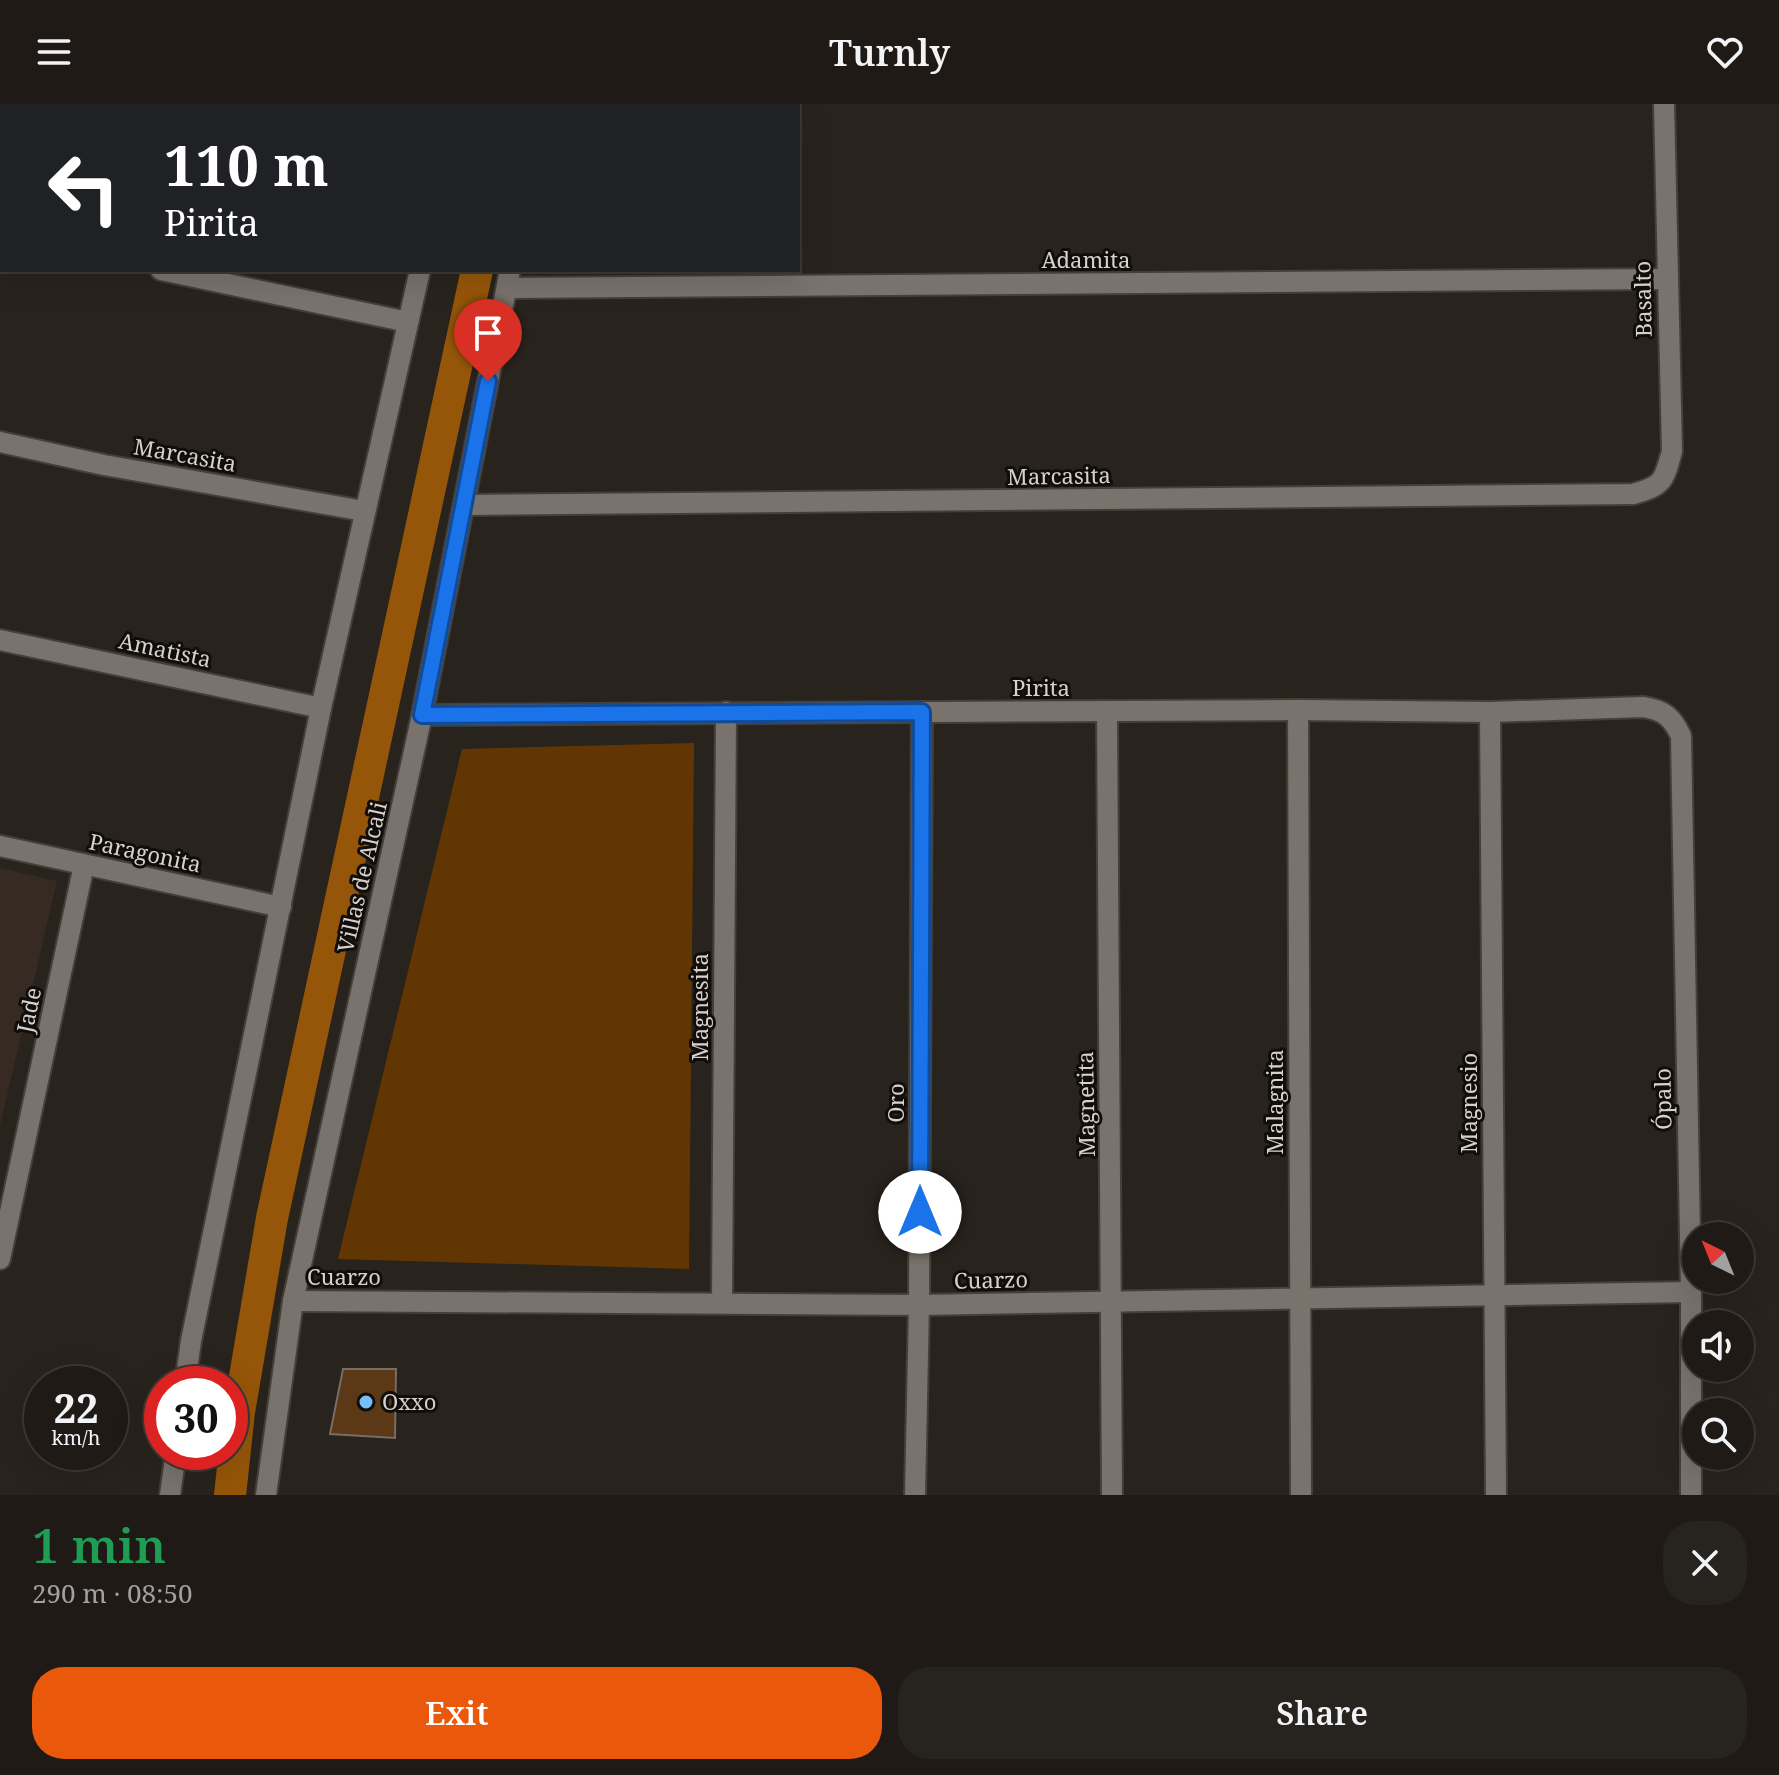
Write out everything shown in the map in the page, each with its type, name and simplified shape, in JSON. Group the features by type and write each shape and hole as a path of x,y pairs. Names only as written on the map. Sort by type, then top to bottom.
{"street":[{"name":"Basalto","path":"1654,488 1666,474 1672,451 1664,104"},
{"path":"170,272 408,322"},
{"path":"188,1366 321,708 420,272"},
{"name":"Adamita","path":"508,279 1666,279"},
{"name":"Villas de Alcali","path":"266,1495 293,1301 422,715 508,279"},
{"name":"Marcasita","path":"0,442 104,465 364,511"},
{"name":"Marcasita","path":"464,505 1633,494 1654,488"},
{"name":"Amatista","path":"0,640 321,708"},
{"name":"Pirita","path":"422,715 1660,709"},
{"name":"Ópalo","path":"1660,709 1674,721 1681,736 1690,1222"},
{"name":"Malagnita","path":"1298,710 1301,1495"},
{"name":"Magnesita","path":"722,1302 726,712"},
{"name":"Oro","path":"915,1495 922,712"},
{"name":"Magnetita","path":"1107,712 1112,1495"},
{"name":"Magnesio","path":"1490,712 1496,1495"},
{"name":"Paragonita","path":"0,846 281,907"},
{"name":"Jade","path":"0,1259 84,865"},
{"name":"Cuarzo","path":"293,1301 919,1305 1682,1292"},
{"name":"Ópalo","path":"1691,1294 1691,1495"},
{"path":"170,1495 173,1470"}],"shaded area":[{"path":"694,743 689,1269 338,1259 462,749"},
{"path":"0,868 57,881 0,1126"}],"building":[{"name":"Oxxo","path":"343,1369 396,1369 395,1438 330,1434"}],"waterway":[{"path":"230,1495 239,1412 272,1218 477,272"}],"place":[{"name":"Oxxo","path":"366,1402"}],"route":[{"path":"488,381 422,715 922,712 920,1212"}]}
